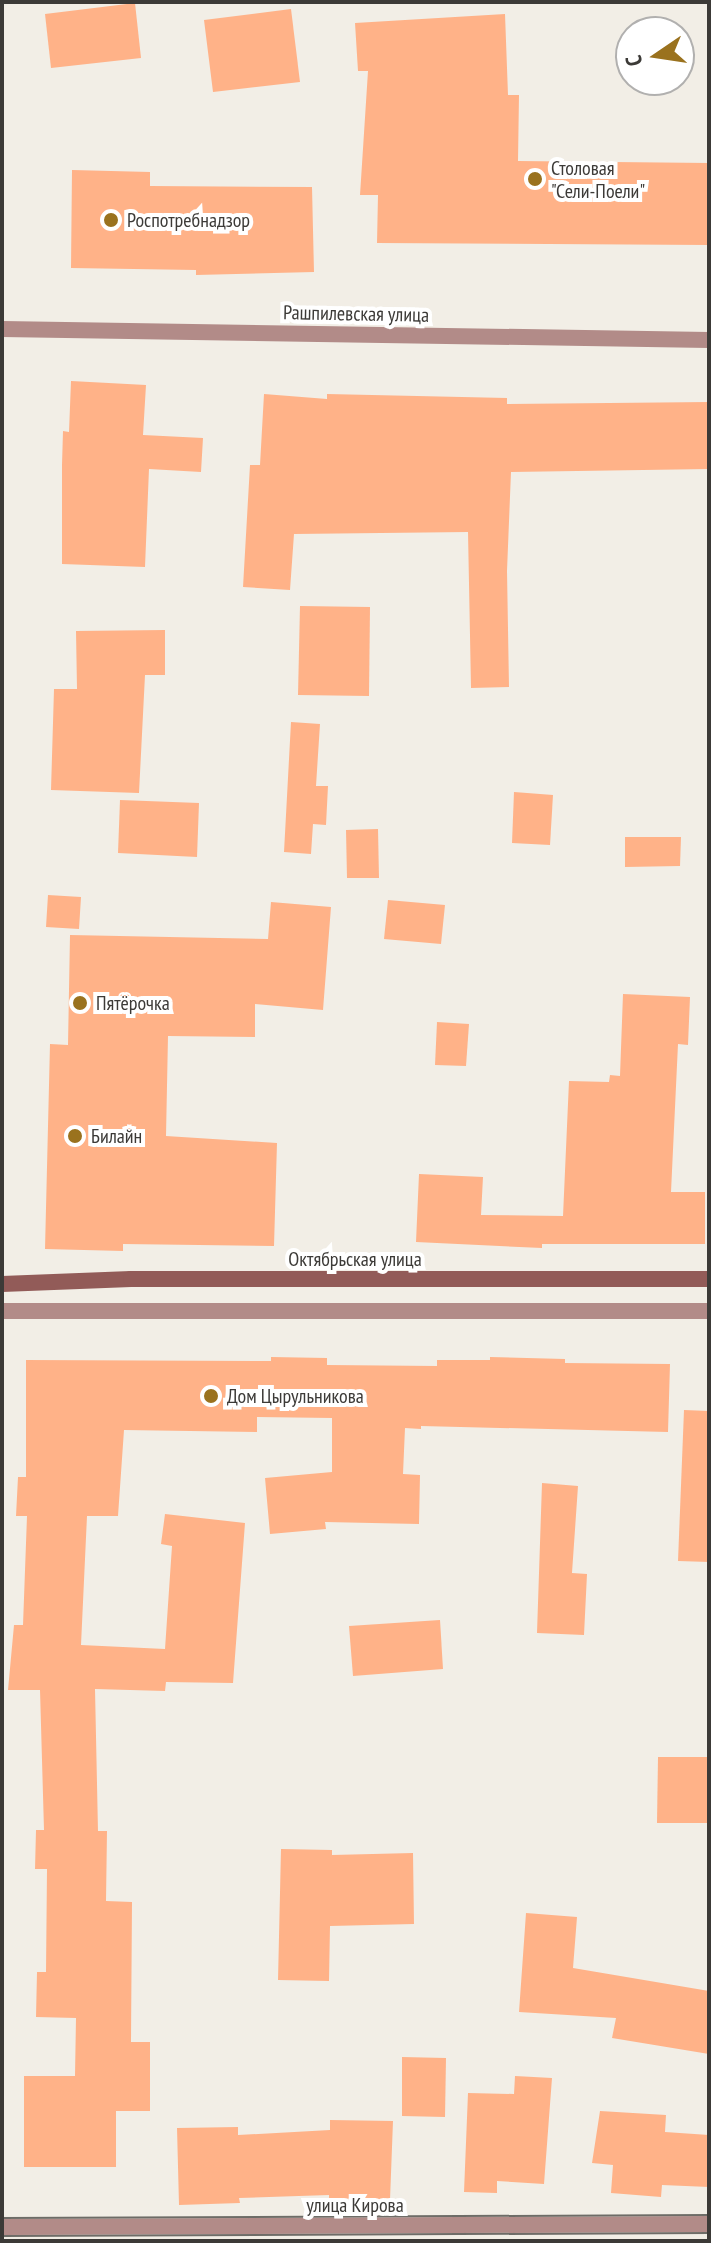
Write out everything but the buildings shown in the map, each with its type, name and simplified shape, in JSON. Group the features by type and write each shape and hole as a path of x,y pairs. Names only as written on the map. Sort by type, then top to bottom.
{"main road":[{"name":"Октябрьская улица","path":"2,1284 131,1279 709,1279"}],"street":[{"name":"Рашпилевская улица","path":"2,329 709,340"},
{"path":"2,1311 709,1311"},
{"name":"улица Кирова","path":"2,2227 709,2224"}],"tram line":[{"path":"2,2218 709,2215"},
{"path":"2,2236 709,2233"}],"place":[{"name":"Столовая \"Сели-Поели\"","path":"535,179"},
{"name":"Роспотребнадзор","path":"111,220"},
{"name":"Пятёрочка","path":"80,1003"},
{"name":"Билайн","path":"75,1136"},
{"name":"Дом Цырульникова","path":"211,1396"}]}
